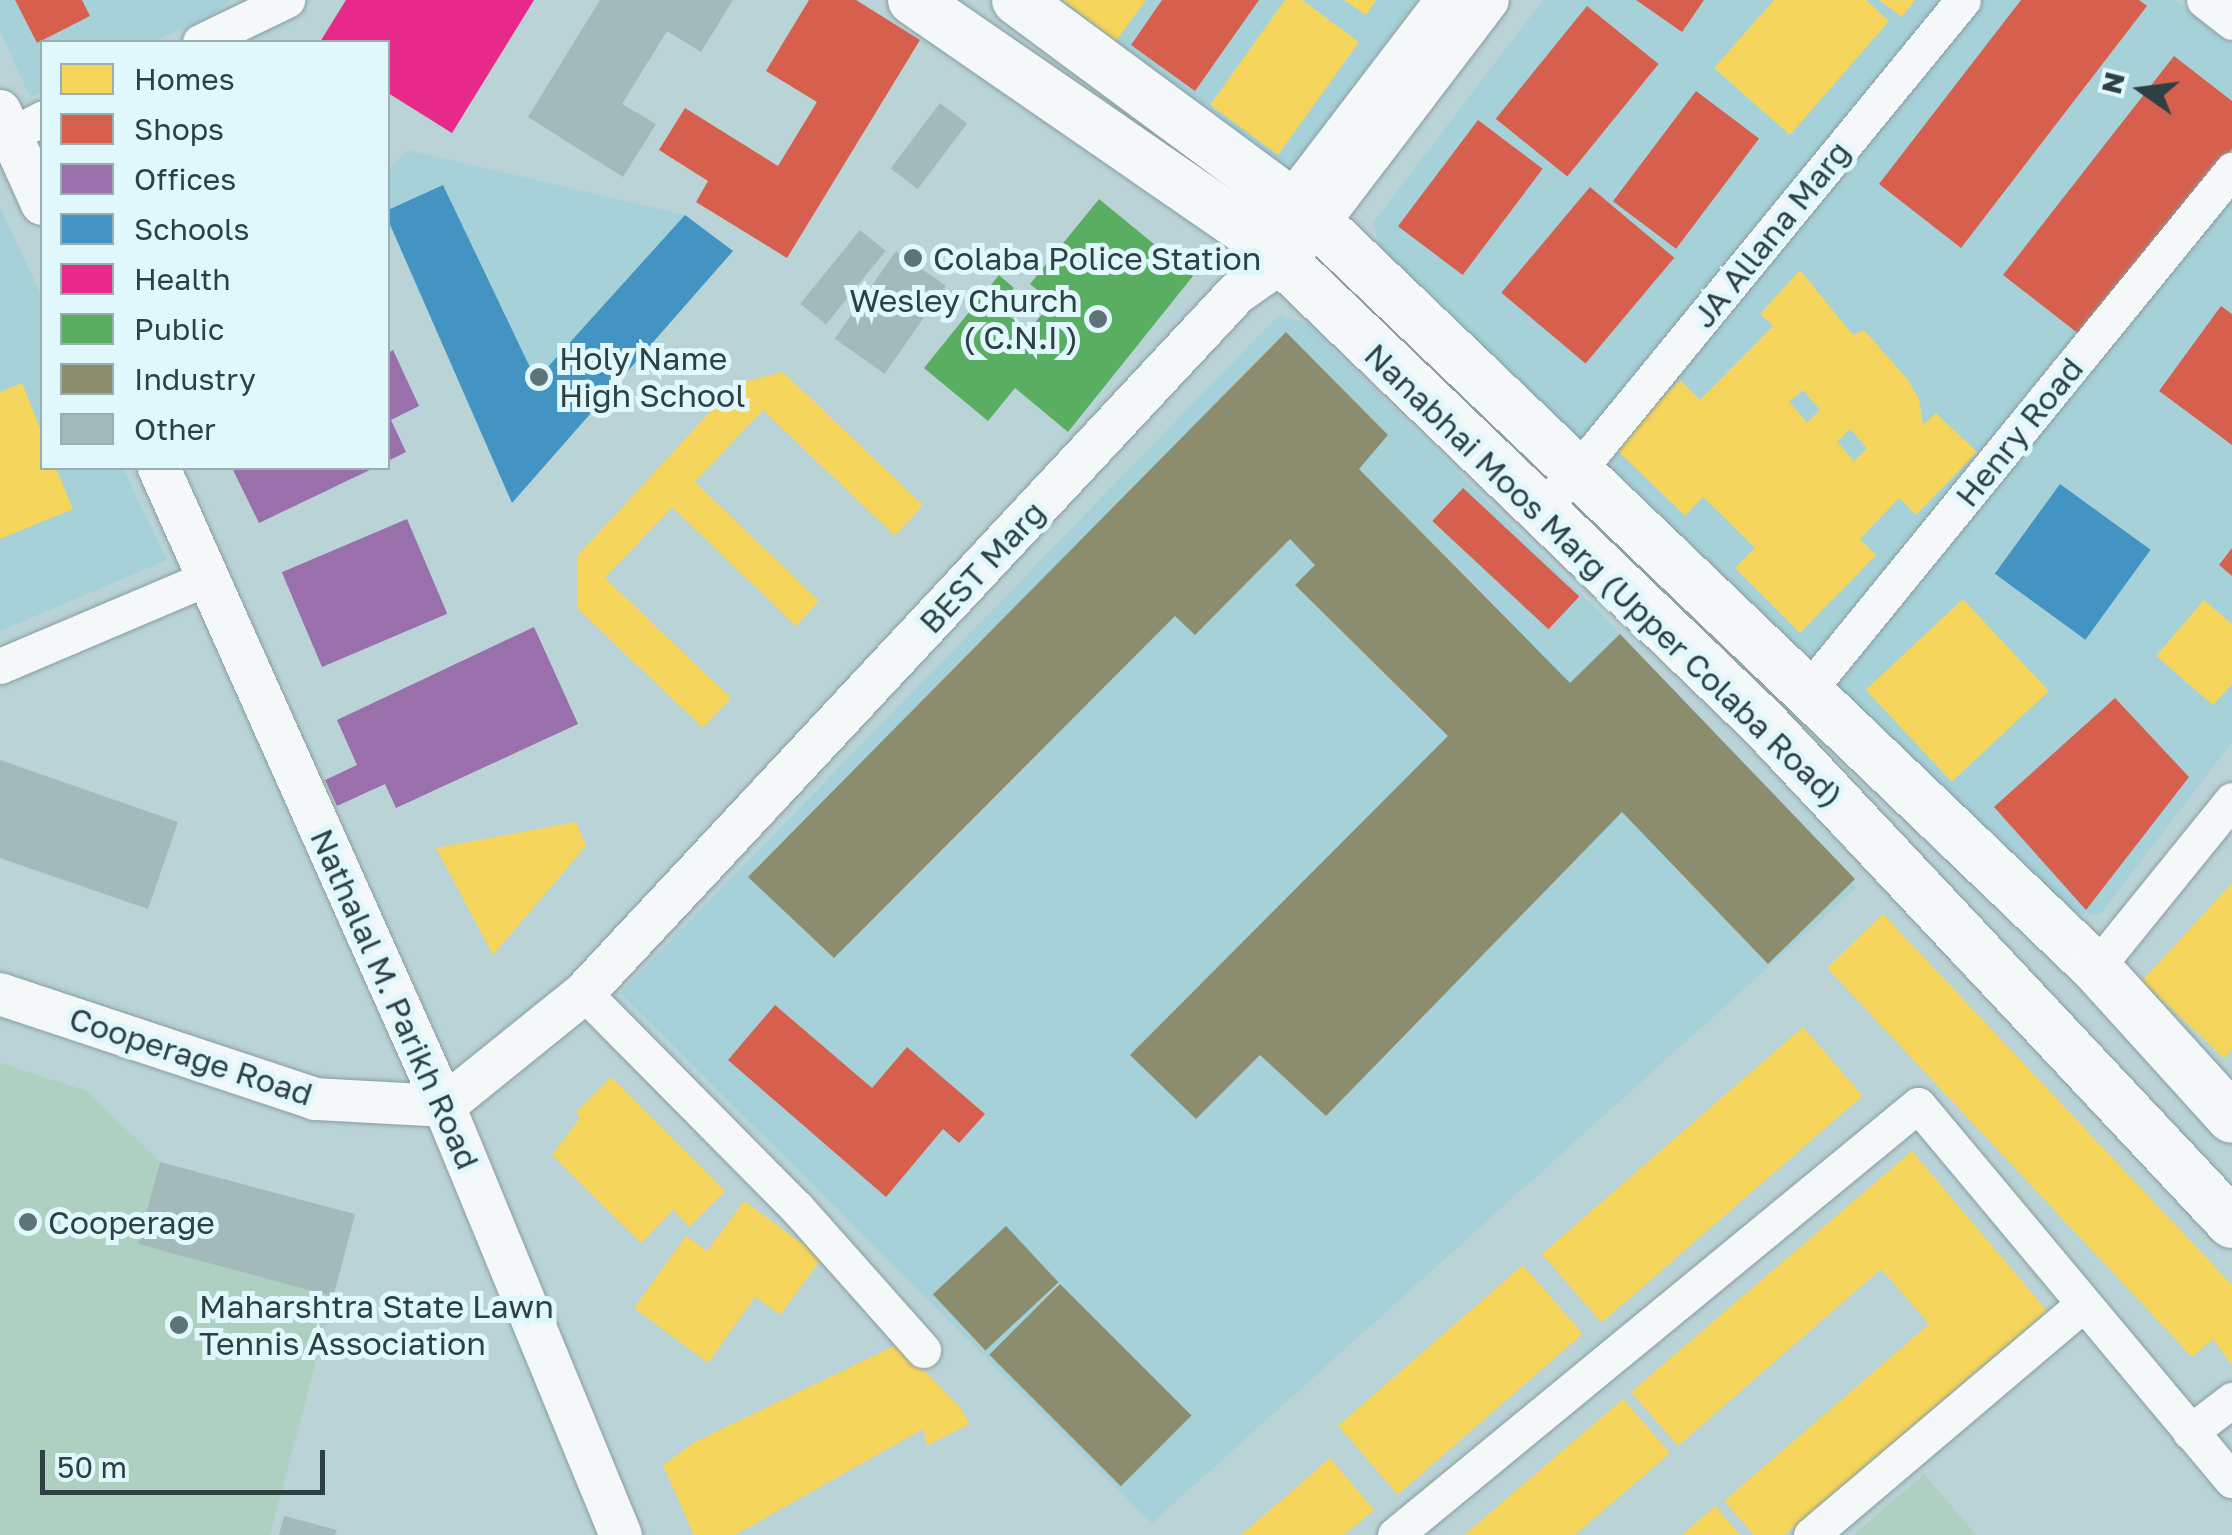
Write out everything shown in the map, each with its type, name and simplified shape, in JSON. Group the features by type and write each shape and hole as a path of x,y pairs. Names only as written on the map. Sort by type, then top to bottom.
{"main road":[{"name":"Nanabhai Moos Marg (Upper Colaba Road)","path":"914,0 1273,251 1764,724 2232,1223"},
{"name":"Nanabhai Moos Marg (Upper Colaba Road)","path":"1018,0 1305,213 1579,469 1806,694 2096,968 2232,1118"}],"street":[{"path":"204,40 287,0"},
{"path":"1305,213 1447,0"},
{"path":"1305,213 1488,0"},
{"name":"JA Allana Marg","path":"1542,508 1579,469 1963,0"},
{"path":"2204,0 2232,22"},
{"path":"18,121 40,197"},
{"name":"Henry Road","path":"1806,694 2232,170"},
{"name":"BEST Marg","path":"444,1106 584,993 1237,293 1305,213"},
{"name":"Nathalal M. Parikh Road","path":"160,470 444,1106 621,1535"},
{"path":"0,666 207,578"},
{"path":"2096,968 2232,800"},
{"path":"584,993 797,1208 924,1350"},
{"name":"Cooperage Road","path":"0,994 315,1098 444,1106"},
{"path":"1405,1532 1918,1105 2232,1480"},
{"path":"1811,1535 2082,1304"},
{"path":"2190,1432 2232,1400"}],"shaded area":[{"path":"0,0 231,0 209,17 157,40 40,40 40,93 30,97 0,31"},
{"path":"1041,0 1417,0 1289,171"},
{"path":"1543,0 2174,0 2232,43 2232,742 2100,915 2069,913 1385,264 1373,223"},
{"name":"Holy Name High School","path":"408,150 685,215 733,251 512,503 390,225 390,168"},
{"path":"0,207 40,293 40,470 124,470 167,560 0,631"},
{"path":"1279,315 1308,324 1597,610 1856,888 1152,1523 620,993"}],"green space":[{"name":"Maharshtra State Lawn Tennis Association","path":"0,1063 87,1091 160,1162 355,1215 270,1535 0,1535"},
{"path":"1924,1474 1976,1535 1854,1535"}],"building: Homes":[{"path":"1062,0 1146,0 1116,41"},
{"path":"1285,0 1302,0 1359,42 1278,155 1210,105"},
{"path":"1344,0 1376,0 1366,15"},
{"path":"1774,0 1866,0 1889,21 1790,135 1714,68"},
{"path":"1879,0 1915,0 1902,17"},
{"path":"1800,270 1853,335 1864,330 1908,380 1919,399 1923,425 1936,413 1977,452 1916,515 1899,498 1860,539 1876,555 1800,633 1735,568 1755,548 1703,497 1685,516 1614,447 1680,380 1700,400 1773,326 1760,314","holes":["1803,390 1820,410 1807,422 1789,402","1850,429 1867,448 1854,461 1837,442"]},
{"path":"783,372 923,505 895,536 763,410 695,482 819,601 796,626 672,507 605,578 731,698 703,728 577,608 578,555 736,384"},
{"path":"22,383 40,428 40,470 57,470 73,509 0,539 0,392"},
{"path":"1963,599 2049,691 1952,782 1866,690"},
{"path":"2204,600 2232,624 2232,684 2213,705 2156,656"},
{"path":"576,822 586,846 493,955 436,848"},
{"path":"2232,883 2232,1049 2224,1058 2142,981"},
{"path":"1883,914 2232,1285 2232,1365 2213,1339 2192,1357 1827,968"},
{"path":"1803,1027 1863,1096 1602,1323 1542,1254"},
{"path":"611,1077 725,1191 689,1227 673,1210 641,1243 552,1155 580,1118 576,1113"},
{"path":"1912,1151 2047,1311 1785,1535 1754,1535 1724,1501 1929,1324 1881,1269 1678,1446 1631,1392"},
{"path":"744,1201 822,1258 780,1315 755,1297 708,1363 634,1308 686,1236 707,1251"},
{"path":"1523,1265 1583,1334 1398,1494 1338,1426"},
{"path":"898,1344 961,1408 969,1424 927,1446 923,1429 735,1535 694,1535 663,1465 695,1442"},
{"path":"1623,1399 1670,1453 1575,1535 1464,1535"},
{"path":"1330,1458 1374,1510 1344,1535 1241,1535"},
{"path":"1715,1506 1740,1535 1682,1535"}],"building: Shops":[{"path":"15,0 82,0 90,16 37,43"},
{"path":"809,0 856,0 920,40 787,258 696,202 708,181 659,150 685,108 778,166 817,102 766,71"},
{"path":"1162,0 1259,0 1195,91 1131,45"},
{"path":"1636,0 1704,0 1682,32"},
{"path":"2021,0 2139,0 2147,6 1961,248 1879,184"},
{"path":"1587,6 1658,64 1567,177 1496,119"},
{"path":"2174,56 2232,101 2232,149 2084,338 2003,275"},
{"path":"1696,91 1759,139 1676,249 1613,201"},
{"path":"1478,120 1543,169 1463,275 1398,226"},
{"path":"1590,187 1674,258 1586,363 1501,293"},
{"path":"2221,306 2232,314 2232,445 2159,391"},
{"path":"1463,488 1579,596 1549,629 1432,521"},
{"path":"2232,548 2232,576 2219,565"},
{"path":"2115,698 2189,777 2086,910 1994,807"},
{"path":"775,1005 872,1088 907,1047 985,1114 959,1143 943,1129 886,1197 728,1060"}],"building: Offices":[{"path":"393,350 419,406 391,420 406,452 390,460 390,352"},
{"path":"233,470 370,470 259,523"},
{"path":"407,519 447,614 322,667 282,572"},
{"path":"534,627 578,724 396,808 385,784 337,806 325,780 357,765 337,720"}],"building: Schools":[{"name":"Holy Name High School","path":"443,185 536,380 685,215 733,251 512,503 390,225 390,209"},
{"path":"2060,484 2151,550 2085,640 1995,574"}],"building: Health":[{"path":"346,0 534,0 452,133 390,94 390,40 321,40"}],"building: Public":[{"name":"Wesley Church ( C.N.I )","path":"1099,199 1193,276 1068,432 1015,388 988,421 924,368 999,275 1014,288 998,307 1028,331 1052,302 1030,284"}],"building: Industry":[{"path":"1286,332 1388,435 1359,469 1570,683 1620,634 1855,879 1768,964 1622,812 1326,1116 1260,1055 1196,1119 1130,1055 1448,736 1295,585 1315,565 1290,539 1195,635 1175,616 834,958 748,877"},
{"path":"1006,1226 1059,1282 985,1351 933,1294"},
{"path":"1060,1284 1192,1416 1121,1486 989,1355"}],"building: Other":[{"path":"600,0 733,0 701,52 667,31 622,104 656,124 623,177 528,117"},
{"path":"940,103 967,123 918,189 891,168"},
{"path":"860,230 886,251 826,325 800,304"},
{"path":"896,251 946,286 885,374 835,339"},
{"path":"0,760 178,822 148,909 0,858"},
{"path":"160,1162 355,1214 333,1296 138,1244"},
{"path":"284,1516 337,1530 335,1535 279,1535"}],"place":[{"name":"Colaba Police Station","path":"913,258"},
{"name":"Wesley Church ( C.N.I )","path":"1098,319"},
{"name":"Holy Name High School","path":"539,377"},
{"name":"Cooperage","path":"28,1222"},
{"name":"Maharshtra State Lawn Tennis Association","path":"179,1325"}]}
